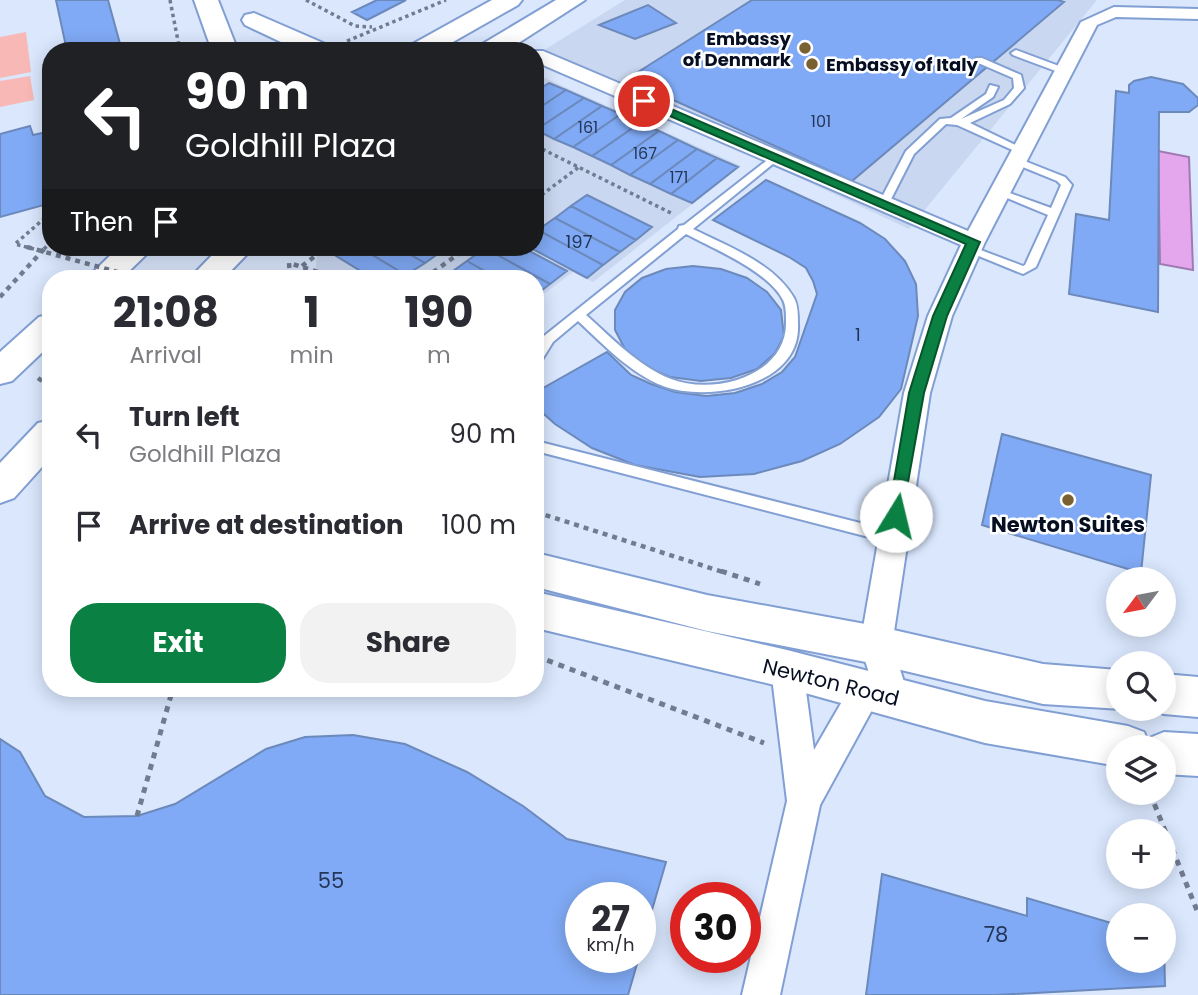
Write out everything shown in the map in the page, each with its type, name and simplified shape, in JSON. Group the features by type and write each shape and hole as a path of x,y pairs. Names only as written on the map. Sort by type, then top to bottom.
{"main road":[{"path":"206,0 221,42"},
{"path":"434,42 510,0"},
{"path":"514,42 573,0"},
{"path":"251,10 265,42"},
{"path":"251,10 306,42"},
{"path":"112,270 128,256"},
{"path":"214,270 229,256"},
{"path":"2,369 42,339"},
{"path":"0,488 42,443"},
{"name":"Newton Road","path":"544,572 707,613 876,645 1043,684 1106,689"},
{"name":"Newton Road","path":"544,612 787,668 985,722 1106,743"},
{"path":"1176,695 1198,697"},
{"path":"1176,754 1198,755"}],"street":[{"path":"804,801 880,693 876,645 917,393 940,316 972,246 1090,22 1114,12 1198,14"},
{"path":"544,58 884,203 972,246"},
{"path":"761,995 804,801 787,668"}],"lane":[{"path":"1016,53 1064,71"},
{"path":"957,122 1007,102 1019,88 1018,77 1000,66 979,60"},
{"path":"957,122 990,95 993,87"},
{"path":"884,203 910,153 944,121 957,122 1065,181 1067,185 1027,269 972,246"},
{"path":"544,347 548,340 687,225 775,157"},
{"path":"999,194 1054,213"},
{"path":"579,315 644,370 683,387 726,387 762,375 785,356 794,326 788,298 758,267 687,225"},
{"path":"544,448 892,537"}],"path":[{"path":"170,0 178,42"},
{"path":"306,0 355,26 376,27 446,0"},
{"path":"544,150 687,225"},
{"path":"544,192 579,167"},
{"path":"42,221 15,244 42,251"},
{"path":"0,297 42,252"},
{"path":"59,256 110,270"},
{"path":"301,266 315,256"},
{"path":"436,270 456,256"},
{"path":"290,270 289,262 313,270"},
{"path":"544,515 770,587"},
{"path":"544,659 764,744"},
{"path":"137,816 170,697"},
{"path":"1155,805 1198,913"}],"shaded area":[{"path":"625,0 1097,0 909,229 544,59 544,50"},
{"path":"26,32 31,72 0,78 0,37"},
{"path":"30,76 34,100 0,107 0,81"},
{"path":"544,78 741,166 593,282 573,272 544,294 544,270 316,270 317,256 544,256"},
{"path":"1158,151 1189,157 1193,270 1160,264"}],"building":[{"path":"56,0 108,0 120,42 65,42"},
{"path":"377,0 406,0 367,20 352,12"},
{"path":"752,0 1064,2 852,181 627,79"},
{"path":"648,5 676,23 635,39 599,25"},
{"path":"1151,77 1183,84 1198,98 1198,105 1189,112 1159,112 1158,312 1069,294 1076,214 1109,220 1116,91 1129,93 1129,85 1134,81"},
{"path":"549,83 566,90 544,105 544,86"},
{"path":"566,90 584,98 544,125 544,105"},
{"path":"584,98 602,106 554,139 544,134 544,125"},
{"path":"602,106 621,114 573,147 554,139"},
{"path":"621,114 640,123 592,156 573,147"},
{"path":"640,123 659,131 611,165 592,156"},
{"path":"30,126 33,135 42,133 42,205 0,217 0,134"},
{"path":"30,126 33,135 42,133 42,205 0,217 0,134"},
{"path":"659,131 678,140 630,175 611,165"},
{"path":"678,140 697,149 650,184 630,175"},
{"path":"697,149 717,158 671,194 650,184"},
{"path":"717,158 738,167 692,203 671,194"},
{"path":"766,180 860,223 885,239 905,261 916,284 918,316 901,389 879,417 840,444 802,461 754,474 700,477 635,465 592,448 544,414 544,387 607,352 631,375 651,384 675,392 706,396 735,393 762,384 782,372 795,357 817,294 806,268 713,220"},
{"path":"587,195 652,227 636,240 571,206"},
{"path":"571,206 636,240 620,252 555,218"},
{"path":"555,218 620,252 603,265 544,233 544,226"},
{"path":"544,233 603,265 587,278 544,255"},
{"path":"336,256 374,256 398,270 359,270"},
{"path":"374,256 413,256 425,263 414,270 398,270"},
{"path":"413,256 435,256 425,263"},
{"path":"474,256 499,256 525,270 483,270 467,261"},
{"path":"499,256 539,256 567,271 550,284 544,281 544,270 525,270"},
{"path":"467,261 483,270 455,270"},
{"path":"693,266 721,269 747,278 767,292 781,310 784,336 775,353 757,369 731,378 701,381 670,377 644,366 625,349 615,330 615,310 625,292 642,278 666,269"},
{"name":"Newton Suites","path":"1002,434 1151,475 1142,567 1121,567 982,525"},
{"path":"353,735 405,744 467,772 523,806 567,839 666,862 656,896 656,882 565,882 565,973 634,973 628,995 0,995 0,739 20,752 45,796 84,817 137,816 175,804 266,749 305,737"},
{"path":"882,874 1027,916 1027,898 1106,921 1106,973 1165,973 1165,986 995,995 866,995"}],"place":[{"name":"Embassy of Denmark","path":"805,48"},
{"name":"Embassy of Italy","path":"812,64"},
{"name":"Newton Suites","path":"1068,500"}],"route":[{"path":"644,101 974,242 940,316 917,393 896,516"}]}
